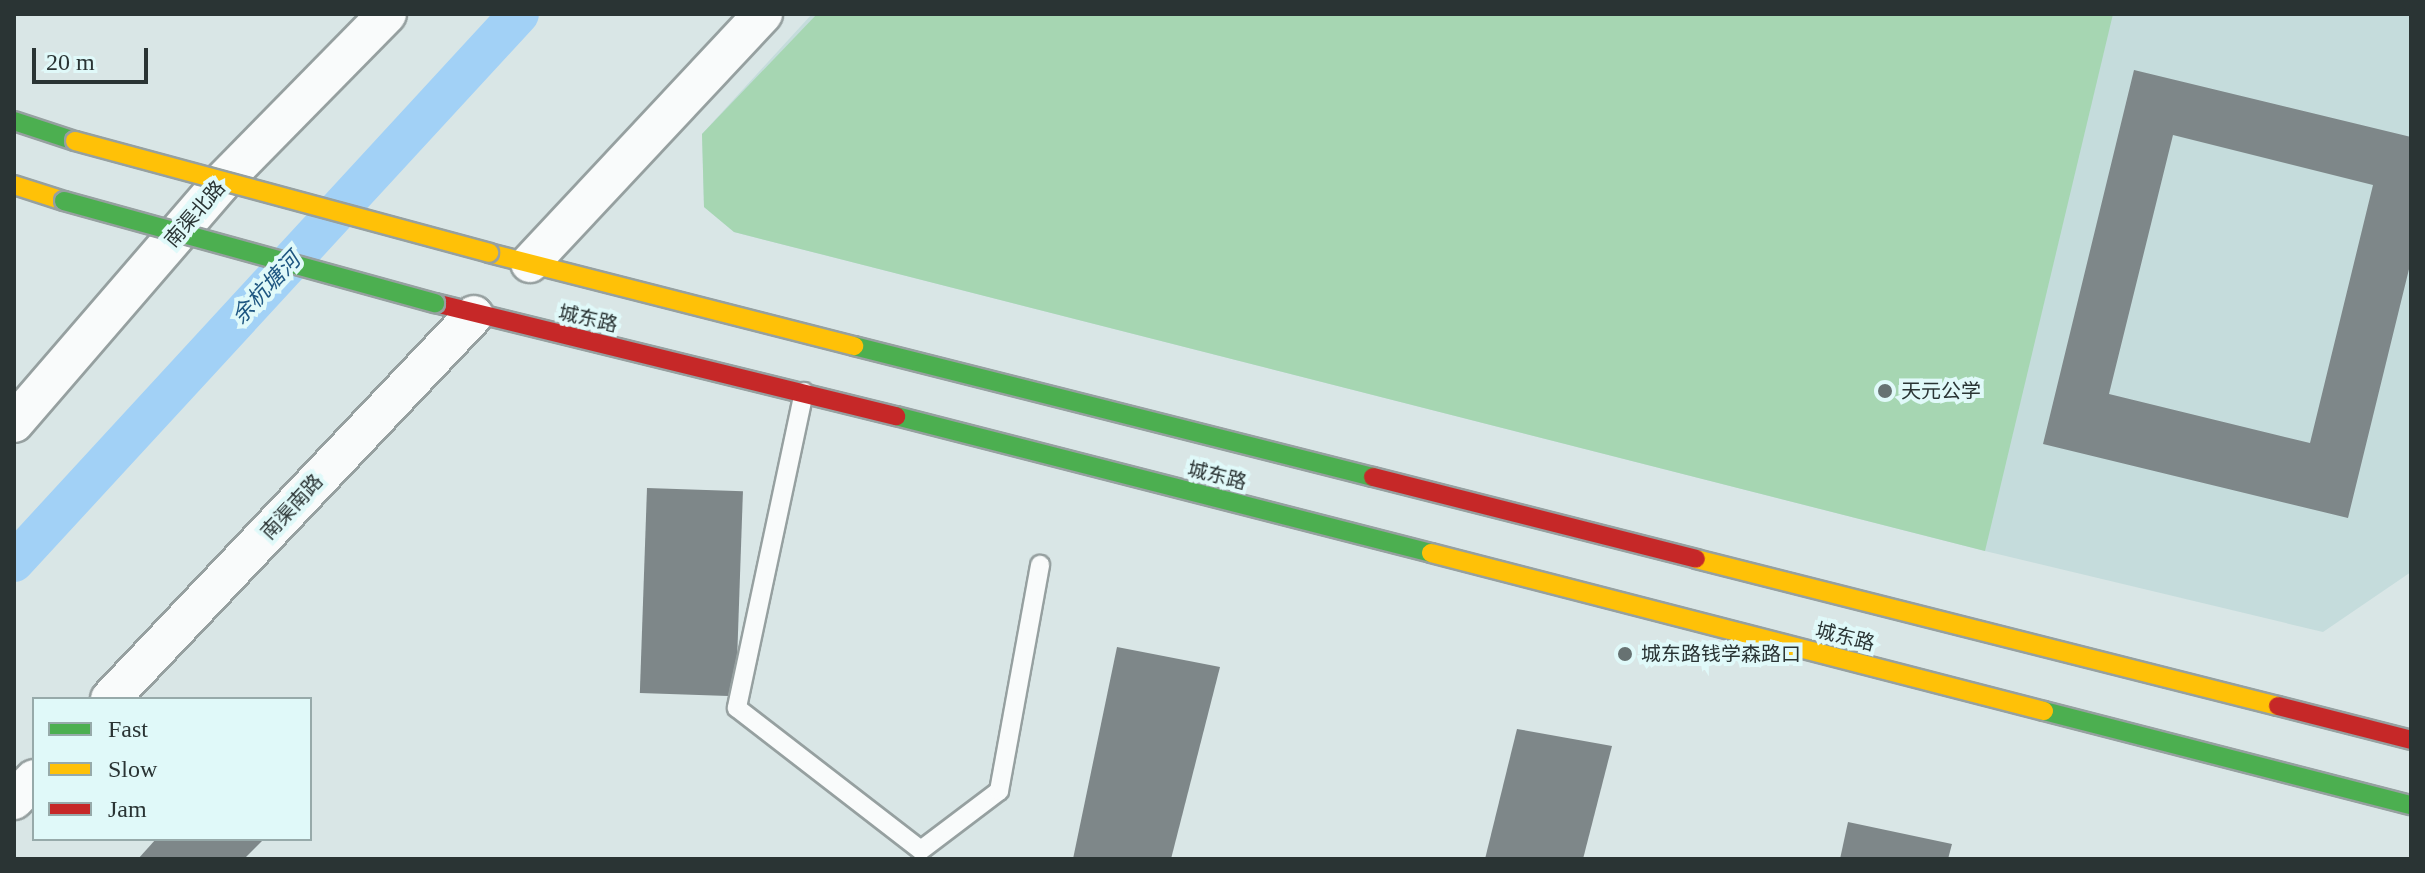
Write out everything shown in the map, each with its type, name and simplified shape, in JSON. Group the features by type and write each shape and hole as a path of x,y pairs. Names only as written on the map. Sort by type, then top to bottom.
{"street":[{"name":"南渠北路","path":"14,423 220,184 387,14"},
{"path":"530,263 763,14"},
{"name":"城东路","path":"14,121 75,141 489,253 2411,740"},
{"name":"城东路","path":"14,185 474,315 804,392 2411,805"},
{"name":"南渠南路","path":"112,697 474,315"},
{"path":"14,800 32,781"}],"lane":[{"path":"804,392 737,708 921,850 999,791 1040,565"}],"shaded area":[{"name":"天元公学","path":"812,14 2411,14 2411,572 2323,632 1985,551 734,232 704,207 702,134"}],"green space":[{"name":"天元公学","path":"817,14 2113,14 1985,551 734,232 704,207 702,134"}],"building":[{"path":"2134,70 2411,137 2411,261 2348,518 2043,444","holes":["2173,135 2373,185 2310,443 2109,394"]},
{"path":"647,488 743,491 736,696 640,693"},
{"path":"1117,647 1220,667 1171,859 1073,859"},
{"path":"1517,729 1612,746 1583,859 1485,859"},
{"path":"1848,822 1952,844 1948,859 1840,859"},
{"path":"154,841 262,841 244,859 138,859"}],"waterway":[{"name":"余杭塘河","path":"14,562 519,14"}],"traffic: fast":[{"path":"14,121 75,141"},
{"path":"64,201 435,303"},
{"path":"854,346 1373,477"},
{"path":"896,416 1431,553"},
{"path":"2044,711 2411,805"}],"traffic: slow":[{"path":"75,141 489,253"},
{"path":"14,185 64,201"},
{"path":"489,253 854,346"},
{"path":"1431,553 2044,711"},
{"path":"1696,559 2278,706"}],"traffic: jam":[{"path":"435,303 896,416"},
{"path":"1373,477 1696,559"},
{"path":"2278,706 2411,740"}],"place":[{"name":"天元公学","path":"1885,391"},
{"name":"城东路钱学森路口","path":"1625,654"}]}
